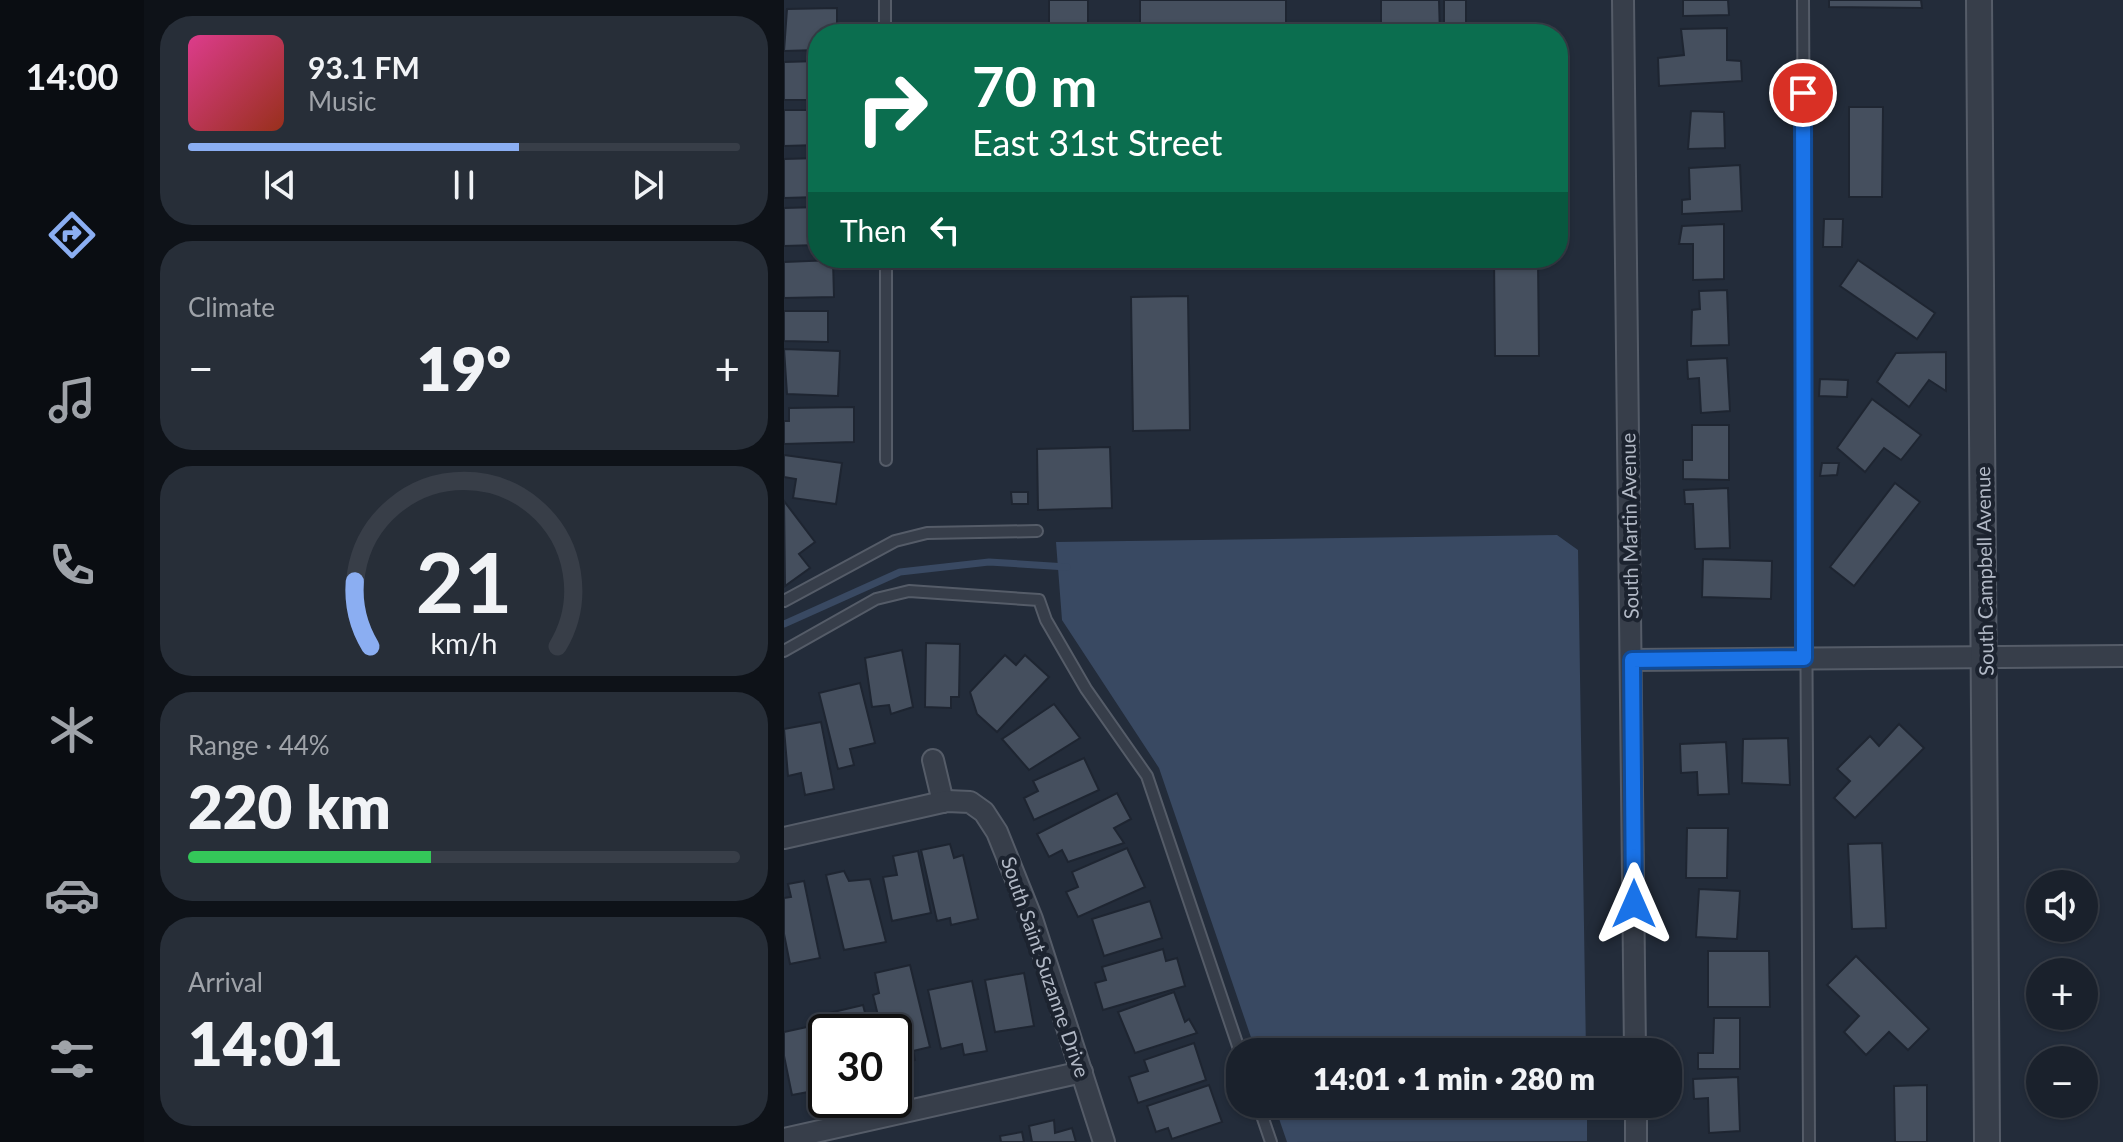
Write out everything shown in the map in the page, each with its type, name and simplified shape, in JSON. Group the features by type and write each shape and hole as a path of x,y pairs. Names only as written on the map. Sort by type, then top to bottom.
{"street":[{"name":"South Martin Avenue","path":"1623,0 1635,1038"},
{"name":"South Campbell Avenue","path":"1979,0 1987,1142"},
{"path":"1632,660 2123,656"},
{"path":"784,838 943,802 933,760"},
{"name":"South Saint Suzanne Drive","path":"943,802 970,802 984,812 997,832 1032,919 1104,1142"},
{"path":"784,1139 1082,1072"},
{"path":"1636,1118 1636,1142"}],"lane":[{"path":"885,0 885,24"},
{"path":"1803,0 1804,658 1809,1142"},
{"path":"886,268 886,460"},
{"path":"784,601 895,541 927,533 1037,531"},
{"path":"784,651 876,599 909,591 1039,600 1046,620 1086,689 1147,776 1235,1038"},
{"path":"1263,1118 1271,1142"}],"water":[{"path":"1557,535 1578,550 1586,1038 1251,1038 1159,768 1062,620 1056,542"},
{"path":"1279,1118 1587,1118 1587,1141 1287,1142"}],"building":[{"path":"1049,0 1088,0 1088,24 1049,24"},
{"path":"1140,0 1286,0 1286,24 1140,24"},
{"path":"1381,0 1439,0 1440,24 1381,24"},
{"path":"1444,0 1466,0 1466,24 1444,24"},
{"path":"1683,0 1728,0 1729,15 1683,16"},
{"path":"1829,0 1921,0 1922,8 1829,7"},
{"path":"837,8 837,24 808,24 808,50 784,51 787,9"},
{"path":"1727,28 1727,60 1741,61 1742,81 1659,86 1658,58 1684,55 1681,29"},
{"path":"808,61 808,100 784,100 784,62"},
{"path":"1849,107 1883,107 1882,197 1849,197"},
{"path":"784,110 808,110 808,145 784,146"},
{"path":"1691,111 1724,112 1725,148 1688,149"},
{"path":"808,158 808,197 784,198 784,159"},
{"path":"1740,165 1742,211 1682,214 1682,200 1690,199 1689,168"},
{"path":"808,207 808,245 784,246 784,208"},
{"path":"1824,219 1843,219 1842,247 1823,247"},
{"path":"1724,224 1724,279 1693,280 1693,244 1679,244 1682,226"},
{"path":"1858,260 1935,313 1917,339 1840,286"},
{"path":"808,261 808,268 833,268 834,297 784,298 784,262"},
{"path":"1494,268 1538,268 1539,356 1495,356"},
{"path":"1727,290 1729,345 1691,346 1692,310 1700,309 1699,291"},
{"path":"1188,296 1190,430 1133,431 1131,297"},
{"path":"784,311 828,311 828,342 784,341"},
{"path":"784,349 840,351 838,396 787,394"},
{"path":"1946,352 1946,391 1929,380 1909,407 1877,382 1896,353"},
{"path":"1727,358 1730,411 1701,413 1699,378 1688,379 1687,360"},
{"path":"1820,379 1848,380 1847,397 1819,396"},
{"path":"1872,399 1921,435 1901,460 1884,448 1865,472 1837,448"},
{"path":"854,407 854,442 784,444 784,421 789,421 789,408"},
{"path":"1692,425 1729,425 1729,480 1683,479 1683,460 1692,460"},
{"path":"1110,447 1112,508 1038,510 1037,449"},
{"path":"784,455 842,463 836,504 793,498 796,479 784,477"},
{"path":"1822,463 1839,463 1837,475 1820,476"},
{"path":"1895,483 1920,502 1854,586 1830,567"},
{"path":"1728,488 1730,548 1695,549 1693,504 1685,504 1684,490"},
{"path":"1011,492 1028,492 1028,504 1012,504"},
{"path":"784,501 815,542 799,554 810,568 785,586"},
{"path":"1703,559 1772,561 1771,599 1702,597"},
{"path":"926,643 960,644 959,697 951,697 951,708 925,707"},
{"path":"902,650 913,707 891,714 889,705 872,707 865,658"},
{"path":"1005,655 1016,665 1025,655 1049,677 997,732 977,714 970,692"},
{"path":"860,683 875,743 850,749 854,765 838,769 819,693"},
{"path":"1054,704 1080,738 1029,770 1002,739"},
{"path":"821,722 834,789 805,795 801,773 788,776 784,729"},
{"path":"1899,724 1924,748 1855,818 1834,798 1850,781 1837,769 1870,736 1879,746"},
{"path":"1788,738 1790,785 1742,783 1743,739"},
{"path":"1726,742 1729,794 1698,795 1697,772 1681,773 1680,744"},
{"path":"1084,758 1099,790 1034,820 1024,798 1038,791 1033,781"},
{"path":"1117,793 1131,819 1114,828 1124,843 1068,862 1062,850 1049,857 1037,834"},
{"path":"1687,828 1728,828 1727,878 1686,878"},
{"path":"1882,843 1886,928 1852,929 1848,844"},
{"path":"950,844 954,858 963,855 978,919 951,925 950,918 937,921 921,850"},
{"path":"1127,848 1145,887 1078,917 1066,892 1078,887 1072,872"},
{"path":"918,851 931,913 892,921 883,877 897,875 893,856"},
{"path":"844,871 849,881 870,879 886,942 844,950 826,875"},
{"path":"804,881 820,958 790,964 784,934 784,898 791,897 788,884"},
{"path":"1699,889 1740,891 1737,939 1696,937"},
{"path":"1150,901 1162,938 1104,956 1092,919"},
{"path":"1163,949 1166,961 1177,958 1185,986 1103,1010 1095,983 1106,980 1102,967"},
{"path":"1708,951 1769,951 1770,1007 1708,1007"},
{"path":"1856,956 1929,1029 1908,1050 1889,1032 1866,1055 1844,1032 1859,1016 1827,985"},
{"path":"910,965 930,1047 913,1051 915,1060 912,1061 912,1014 878,1014 873,995 879,993 875,973"},
{"path":"1024,973 1034,1026 995,1032 985,980"},
{"path":"972,981 987,1051 964,1055 962,1044 941,1049 928,990"},
{"path":"1174,992 1185,1022 1189,1019 1197,1033 1135,1053 1118,1012"},
{"path":"863,1005 865,1014 825,1014"},
{"path":"1714,1018 1740,1018 1740,1069 1698,1069 1698,1053 1713,1053"},
{"path":"808,1027 808,1092 792,1095 784,1056 784,1032"},
{"path":"1194,1043 1206,1080 1138,1103 1129,1077 1148,1071 1144,1060"},
{"path":"1738,1077 1740,1131 1709,1133 1708,1098 1694,1099 1693,1079"},
{"path":"1209,1085 1222,1122 1172,1139 1168,1128 1156,1132 1147,1106"},
{"path":"1927,1085 1927,1142 1895,1142 1894,1086"},
{"path":"1054,1120 1055,1133 1072,1128 1076,1142 1032,1142 1029,1126"},
{"path":"1022,1132 1024,1142 1001,1142 1000,1136"}],"waterway":[{"path":"784,624 900,572 989,562 1067,567"}],"route":[{"path":"1634,904 1632,660 1804,658 1803,93"}]}
